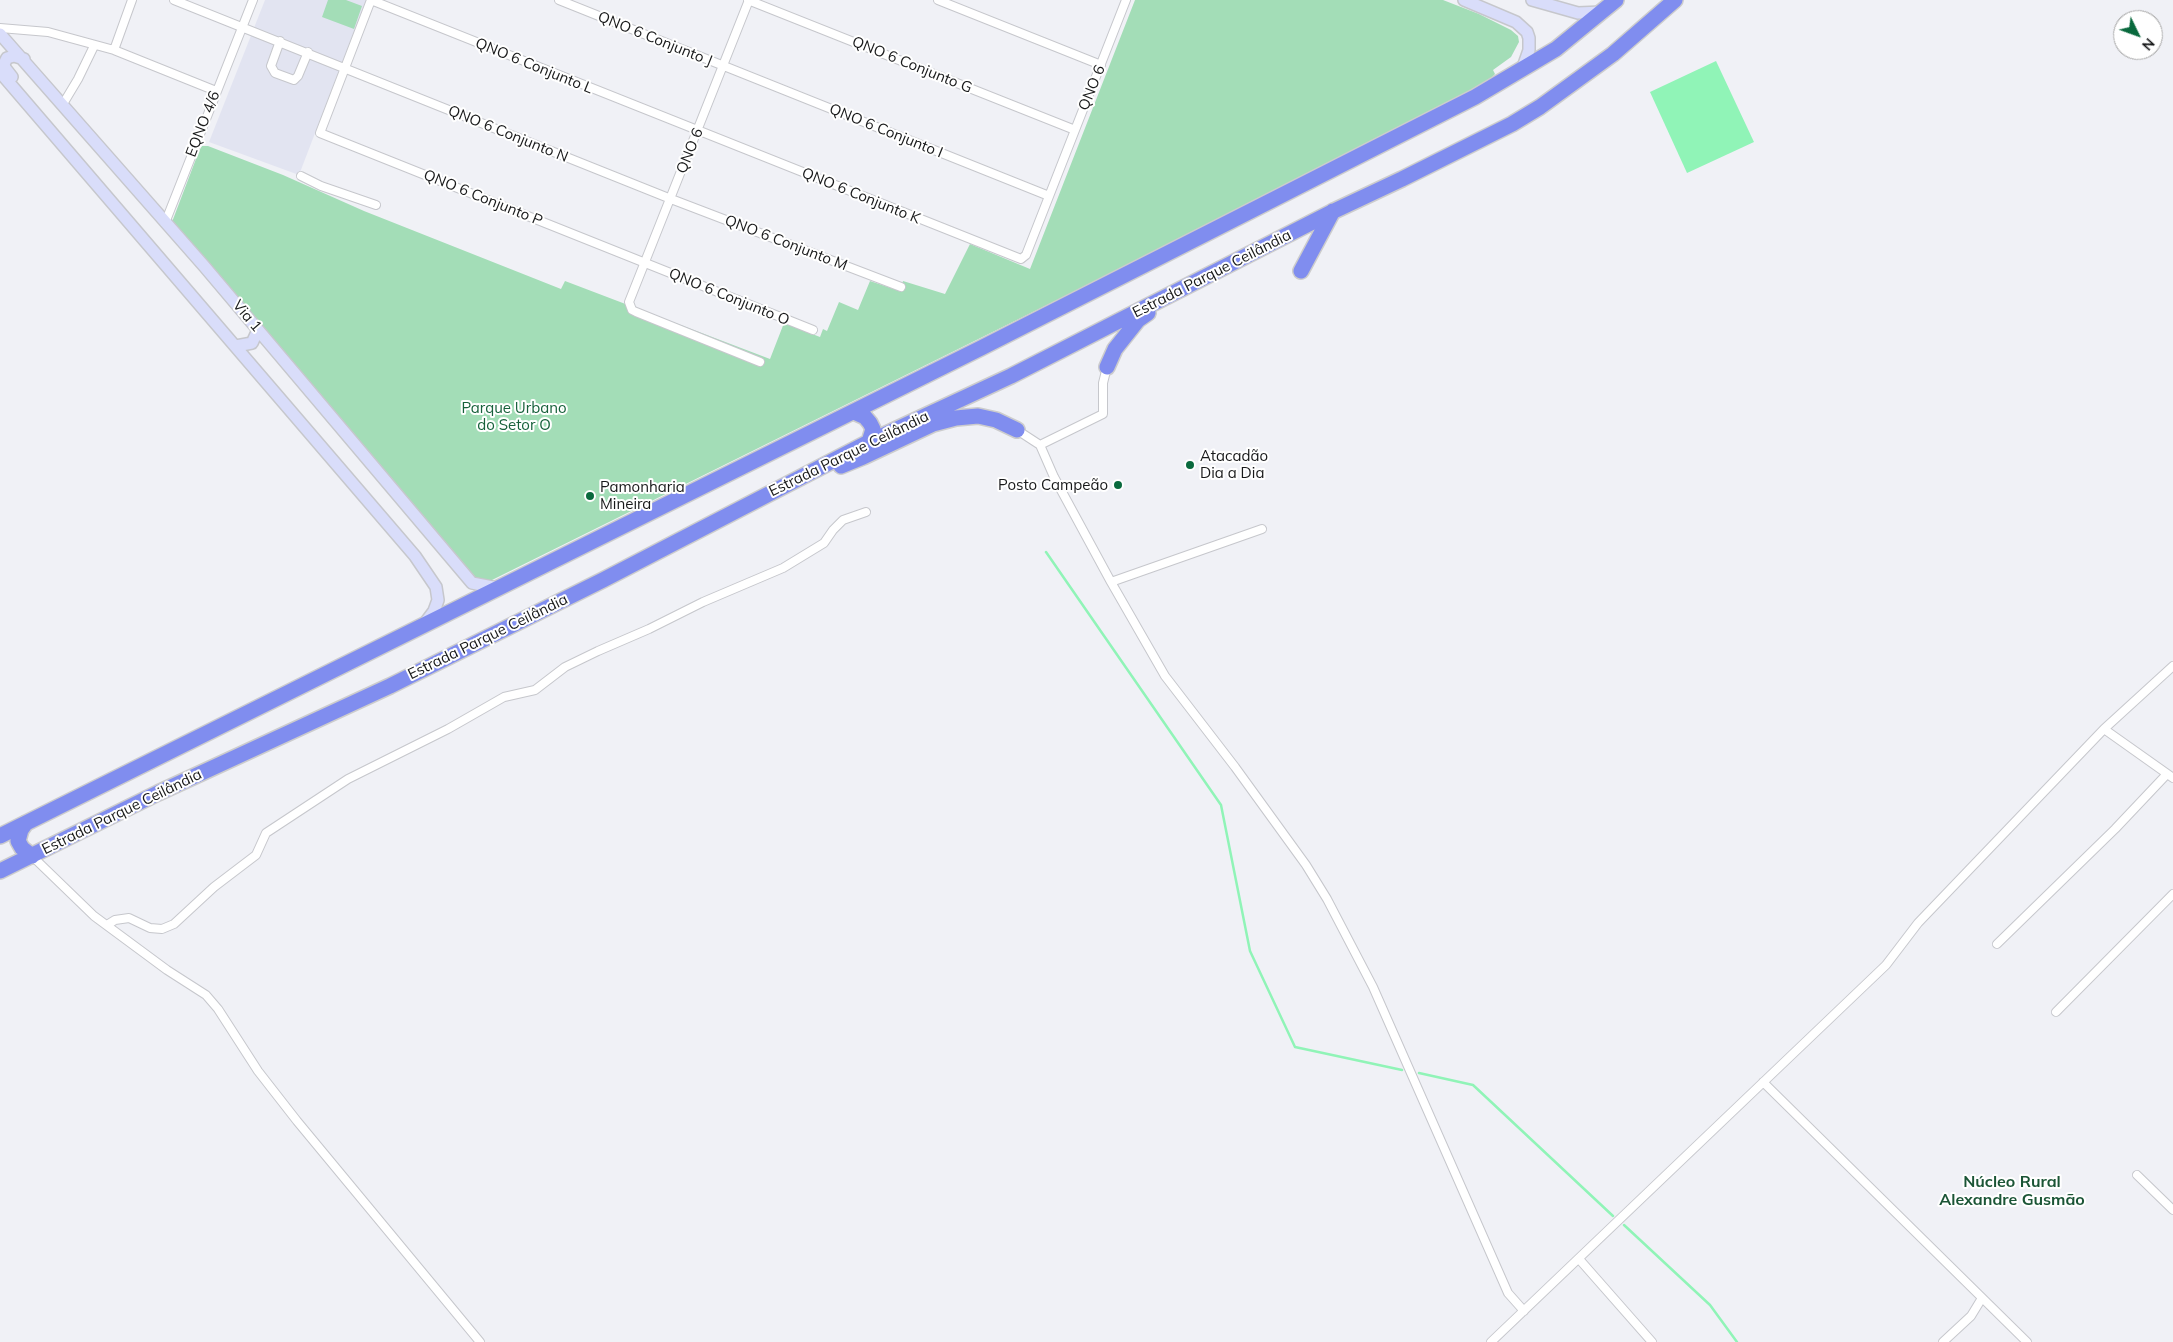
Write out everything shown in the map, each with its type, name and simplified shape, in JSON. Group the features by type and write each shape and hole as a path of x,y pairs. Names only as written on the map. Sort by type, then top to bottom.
{"highway":[{"path":"0,836 425,623 854,412 1264,206 1475,97 1556,49 1616,0"},
{"name":"Estrada Parque Ceilândia","path":"0,872 158,793 408,677 612,575 813,470 1011,376 1334,211 1474,143 1540,107 1613,54 1675,0"},
{"path":"1300,271 1334,211"},
{"path":"1107,367 1115,349 1138,320 1189,286"},
{"path":"854,412 865,417 870,423 873,429 869,442"},
{"path":"813,470 834,468 863,457 933,424 956,418 978,416 996,420 1017,430"},
{"path":"26,823 21,830 18,841 22,848 32,856"}],"main road":[{"path":"1464,0 1516,22 1527,32 1529,50 1522,70"},
{"path":"1532,0 1578,13 1602,12"},
{"name":"Via 1","path":"0,34 64,104 472,583 498,588"},
{"path":"24,60 10,56 5,61 5,68 43,111 48,127"},
{"name":"Via 1","path":"0,72 430,575 436,587 438,600 434,611 425,623"},
{"path":"236,346 252,343 258,330"}],"street":[{"path":"114,50 132,0"},
{"path":"174,0 308,52 344,69 371,0"},
{"name":"EQNO 4/6","path":"165,222 253,0"},
{"name":"QNO 6 Conjunto L","path":"371,0 698,132"},
{"name":"QNO 6 Conjunto J","path":"558,0 723,66"},
{"name":"QNO 6","path":"749,0 629,302 632,310 636,312 760,362"},
{"name":"QNO 6 Conjunto G","path":"749,0 1075,130"},
{"path":"938,0 1101,65"},
{"name":"QNO 6","path":"1024,258 1126,0"},
{"path":"0,28 48,32 114,50 216,92"},
{"path":"280,41 271,66 275,73 294,80 298,76 308,52"},
{"path":"64,104 94,46"},
{"name":"QNO 6 Conjunto I","path":"723,66 1050,196"},
{"name":"QNO 6 Conjunto P","path":"344,69 320,133 645,263"},
{"name":"QNO 6 Conjunto N","path":"344,69 671,199"},
{"name":"QNO 6 Conjunto K","path":"698,132 1017,259 1024,258"},
{"path":"301,176 321,186 376,205"},
{"name":"QNO 6 Conjunto M","path":"671,199 901,287"},
{"name":"QNO 6 Conjunto O","path":"645,263 813,330"},
{"path":"1040,445 1103,414 1103,383 1107,367"},
{"path":"1017,430 1040,445 1054,477 1111,582 1166,676 1236,767 1327,899 1373,987 1508,1293 1524,1311"},
{"path":"106,925 115,920 128,918 150,928 162,929 174,924 214,887 256,855 266,833 348,779 448,729 504,697 535,690 565,667 703,602 783,568 824,543 832,530 843,520 866,512"},
{"path":"1111,582 1262,529"},
{"path":"1492,1342 1886,965 1918,923 2104,730 2173,666"},
{"path":"1997,944 2170,776 2104,730"},
{"path":"32,856 66,890 106,925 167,970 206,994 218,1009 258,1071 297,1121 480,1342"},
{"path":"2056,1012 2173,894"},
{"path":"1763,1082 2027,1342"},
{"path":"2137,1175 2173,1210"},
{"path":"1579,1259 1652,1342"},
{"path":"1943,1342 1971,1316 1982,1298"}],"shaded area":[{"path":"265,0 366,0 299,175 209,142"},
{"path":"1716,61 1754,142 1687,173 1650,92"}],"green space":[{"path":"328,0 346,0 362,6 354,29 322,17"},
{"name":"Parque Urbano do Setor O","path":"1135,0 1443,0 1479,14 1511,30 1518,36 1519,42 1511,57 1493,70 1495,74 1485,85 1374,143 490,581 476,580 172,222 199,151 202,146 208,146 283,175 364,211 561,289 565,281 770,359 784,323 820,337 823,329 827,331 839,302 858,310 870,281 900,291 903,281 945,294 970,244 1030,269"}],"waterway":[{"path":"1046,552 1221,805 1250,951 1295,1047 1402,1070"},
{"path":"1419,1073 1473,1085 1613,1216"},
{"path":"1624,1225 1710,1305 1737,1342"}],"place":[{"name":"Atacadão Dia a Dia","path":"1190,465"},
{"name":"Posto Campeão","path":"1118,485"},
{"name":"Pamonharia Mineira","path":"590,496"}],"district":[{"name":"Núcleo Rural Alexandre Gusmão","path":"2012,1191"}]}
